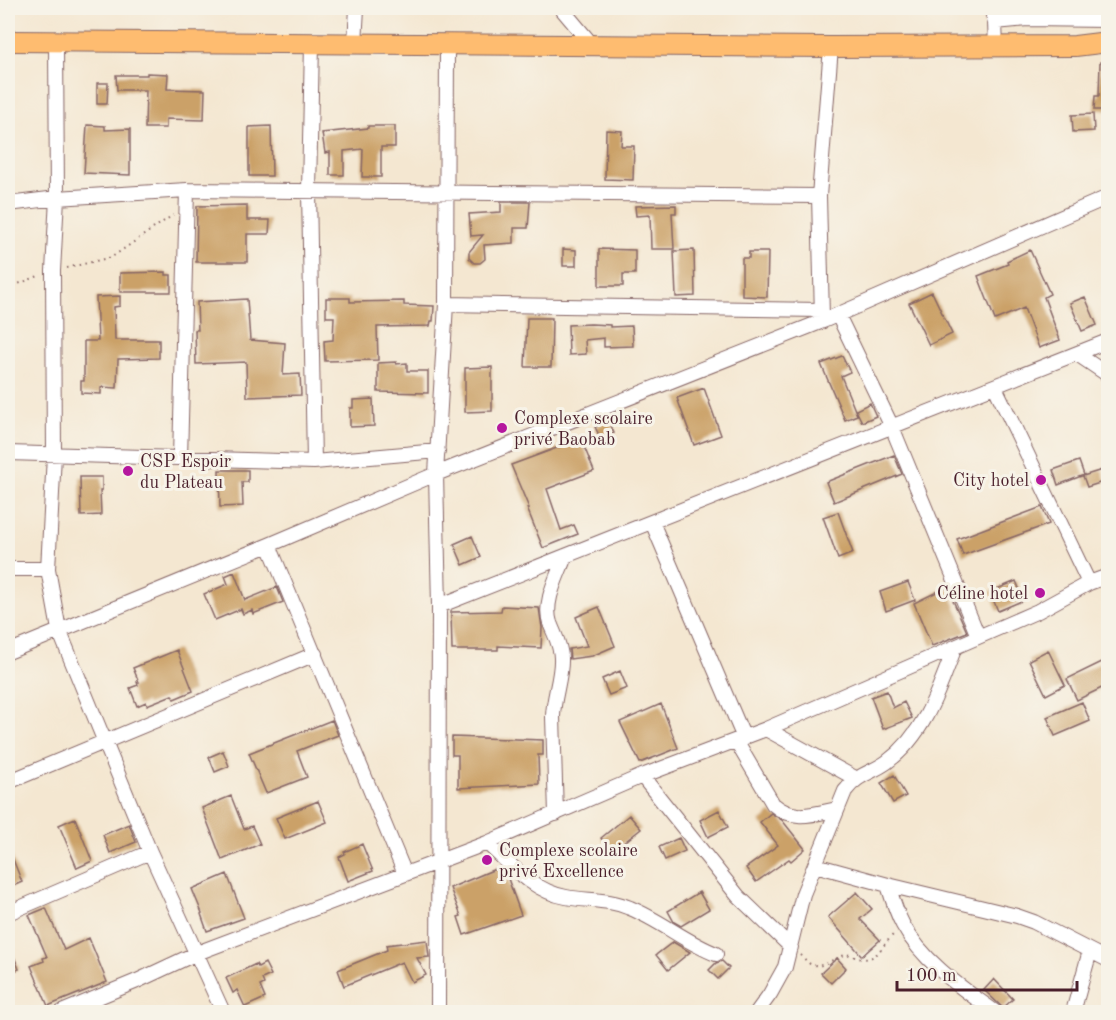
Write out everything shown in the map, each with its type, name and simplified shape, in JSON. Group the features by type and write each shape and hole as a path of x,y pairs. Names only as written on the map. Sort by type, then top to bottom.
{"main road":[{"path":"8,41 831,47 1075,46 1108,42"},
{"path":"1075,46 1108,50"}],"street":[{"path":"356,42 357,8"},
{"path":"561,8 592,46"},
{"path":"991,8 995,22 996,46"},
{"path":"995,22 1027,19 1108,20"},
{"path":"56,42 57,198 53,271 54,455 48,569 59,630 150,852 223,1012"},
{"path":"312,43 309,191 314,462"},
{"path":"438,1012 439,606 436,474 446,304 447,45"},
{"path":"822,316 819,196 831,47"},
{"path":"8,204 57,198 187,197 309,191 819,196"},
{"path":"180,458 187,197"},
{"path":"446,304 838,315 1108,197"},
{"path":"838,315 892,428 978,636"},
{"path":"8,652 822,316"},
{"path":"439,606 1108,341"},
{"path":"1077,354 1108,375"},
{"path":"995,387 1089,583"},
{"path":"8,453 314,462 438,451"},
{"path":"652,522 740,740 774,804 781,811 793,816 805,816 837,809"},
{"path":"269,545 405,874"},
{"path":"556,814 553,702 561,657 559,645 549,621 548,609 565,556"},
{"path":"8,569 48,569"},
{"path":"62,1012 138,981 197,953 437,860 487,843 642,776 740,740 1038,611 1089,583 1108,576"},
{"path":"757,1012 780,976 791,947 803,894 845,791 855,778 886,762 908,741 926,717 955,647"},
{"path":"8,782 315,654"},
{"path":"766,729 855,778"},
{"path":"642,776 738,896 791,947"},
{"path":"487,843 525,879 546,892 631,908 693,944 716,954"},
{"path":"8,913 150,852"},
{"path":"815,865 1017,916 1034,922 1108,960"},
{"path":"888,885 904,926 931,960 995,1012"},
{"path":"1073,1012 1090,951"}],"path":[{"path":"8,288 53,271 112,257 187,197"},
{"path":"791,947 814,966 847,954 858,960 868,959 876,956 893,934 904,926"}],"building":[{"path":"1100,62 1108,62 1108,110 1094,110 1095,96 1099,96"},
{"path":"147,73 168,74 167,89 205,90 204,120 166,119 166,128 145,128 146,90 117,90 116,75 147,75"},
{"path":"97,83 108,83 107,104 97,104"},
{"path":"1093,114 1094,131 1073,132 1072,115"},
{"path":"87,125 105,126 105,130 130,129 130,175 84,173"},
{"path":"271,126 272,176 249,176 249,127"},
{"path":"368,126 395,126 395,147 381,147 381,177 362,177 363,149 344,151 344,175 330,175 330,152 325,153 322,133 368,128"},
{"path":"606,130 622,131 621,146 634,146 633,180 605,179"},
{"path":"501,202 530,202 528,228 514,228 514,243 484,245 485,259 480,263 474,263 469,258 469,252 483,235 471,236 469,214 501,212"},
{"path":"247,205 247,220 270,220 269,234 247,234 247,262 196,262 197,206"},
{"path":"676,205 676,213 672,213 674,249 651,249 650,215 636,216 635,206"},
{"path":"563,249 576,250 576,266 563,266"},
{"path":"599,249 635,250 635,274 623,274 623,286 599,286"},
{"path":"694,250 695,296 676,297 674,251"},
{"path":"1030,250 1050,294 1044,297 1060,340 1039,348 1024,308 995,320 978,276 1008,264 1007,261"},
{"path":"749,252 768,252 767,297 742,296 742,258 749,258"},
{"path":"166,272 166,275 171,275 171,292 120,292 120,273"},
{"path":"932,292 952,334 929,345 909,303"},
{"path":"120,296 120,306 114,307 115,340 159,340 159,358 118,359 117,388 101,387 101,394 81,393 81,381 84,381 84,341 98,341 96,297"},
{"path":"1085,297 1097,325 1082,331 1070,303"},
{"path":"326,298 350,298 350,302 404,301 404,305 434,306 433,321 430,326 377,327 378,360 325,361 324,341 333,340 334,317 326,317"},
{"path":"247,299 250,340 285,343 283,375 300,374 301,395 247,397 246,362 196,364 197,302"},
{"path":"527,318 552,318 551,367 525,367"},
{"path":"568,325 610,325 610,327 632,326 633,346 604,347 604,338 585,340 586,354 569,355"},
{"path":"842,356 850,372 841,376 857,415 845,420 821,364"},
{"path":"396,362 396,364 407,363 407,371 428,371 428,393 378,392 378,363"},
{"path":"492,367 492,411 465,412 465,368"},
{"path":"704,388 721,435 694,445 677,398"},
{"path":"373,399 374,426 350,427 350,408 353,408 353,400"},
{"path":"870,403 876,416 862,422 856,410"},
{"path":"609,421 614,433 601,439 595,427"},
{"path":"581,439 594,471 547,489 561,530 574,525 578,534 543,548 511,465"},
{"path":"894,455 902,474 834,502 826,482"},
{"path":"1079,461 1084,475 1058,485 1053,470"},
{"path":"219,470 248,470 248,482 242,482 243,506 220,507"},
{"path":"1102,470 1106,481 1087,487 1083,476"},
{"path":"80,477 102,477 101,515 81,516"},
{"path":"1042,507 1049,524 963,555 957,539"},
{"path":"838,512 853,553 838,559 823,517"},
{"path":"472,536 481,557 463,565 454,544"},
{"path":"234,572 245,600 277,587 283,602 253,614 252,610 243,614 241,609 215,620 204,594 228,584 225,576"},
{"path":"1016,581 1024,600 998,611 990,592"},
{"path":"908,582 915,600 886,611 880,592"},
{"path":"947,587 967,632 932,646 914,603"},
{"path":"502,606 539,608 542,628 541,648 498,646 498,650 452,650 451,612 501,611"},
{"path":"599,607 615,646 592,656 570,659 569,649 587,646 576,617"},
{"path":"177,650 193,691 174,699 172,695 147,705 146,702 137,706 130,688 138,685 137,682 139,682 133,668"},
{"path":"1048,650 1065,685 1046,695 1029,660"},
{"path":"1108,659 1108,685 1077,700 1067,679"},
{"path":"620,671 627,688 609,695 602,679"},
{"path":"887,691 893,708 904,702 912,718 883,729 871,697"},
{"path":"1082,702 1090,721 1055,736 1047,717"},
{"path":"661,704 678,748 640,763 620,722"},
{"path":"332,720 338,735 297,751 307,777 266,793 249,753"},
{"path":"452,737 543,740 543,755 538,755 539,784 458,788 458,755 452,755"},
{"path":"223,751 229,766 215,772 209,757"},
{"path":"894,775 906,796 893,803 881,783"},
{"path":"231,796 244,829 252,826 260,844 222,860 202,808"},
{"path":"318,801 327,822 285,839 276,818"},
{"path":"719,810 728,827 708,837 700,820"},
{"path":"771,813 782,820 805,849 791,861 789,859 756,882 746,868 778,845 760,822"},
{"path":"629,815 641,829 612,852 601,838"},
{"path":"75,818 92,861 77,868 59,825"},
{"path":"129,824 136,842 110,853 103,835"},
{"path":"679,838 685,851 665,860 659,847"},
{"path":"362,844 373,871 348,881 339,857 345,854 344,852"},
{"path":"8,847 22,882 8,888"},
{"path":"500,867 506,873 521,915 464,935 458,917 461,916 450,888"},
{"path":"227,874 244,918 207,931 192,889"},
{"path":"699,892 709,909 681,926 674,922 668,911"},
{"path":"857,892 872,909 860,919 880,940 862,956 828,917"},
{"path":"46,908 64,950 89,938 107,982 48,1006 31,966 44,961 43,958 47,957 29,915"},
{"path":"427,940 429,957 417,958 426,975 412,982 402,962 344,986 338,970 387,950 386,945"},
{"path":"8,942 19,969 8,973"},
{"path":"673,942 690,952 668,970 656,955"},
{"path":"837,958 846,968 831,983 821,973"},
{"path":"722,961 729,968 718,979 709,970"},
{"path":"265,963 271,975 262,979 264,984 260,986 265,998 245,1007 237,990 233,993 226,978 256,964 258,967"},
{"path":"994,979 1013,999 1003,1008 984,990"}],"place":[{"name":"Complexe scolaire privé Baobab","path":"502,428"},
{"name":"CSP Espoir du Plateau","path":"128,471"},
{"name":"City hotel","path":"1041,480"},
{"name":"Céline hotel","path":"1040,593"},
{"name":"Complexe scolaire privé Excellence","path":"487,860"}]}
